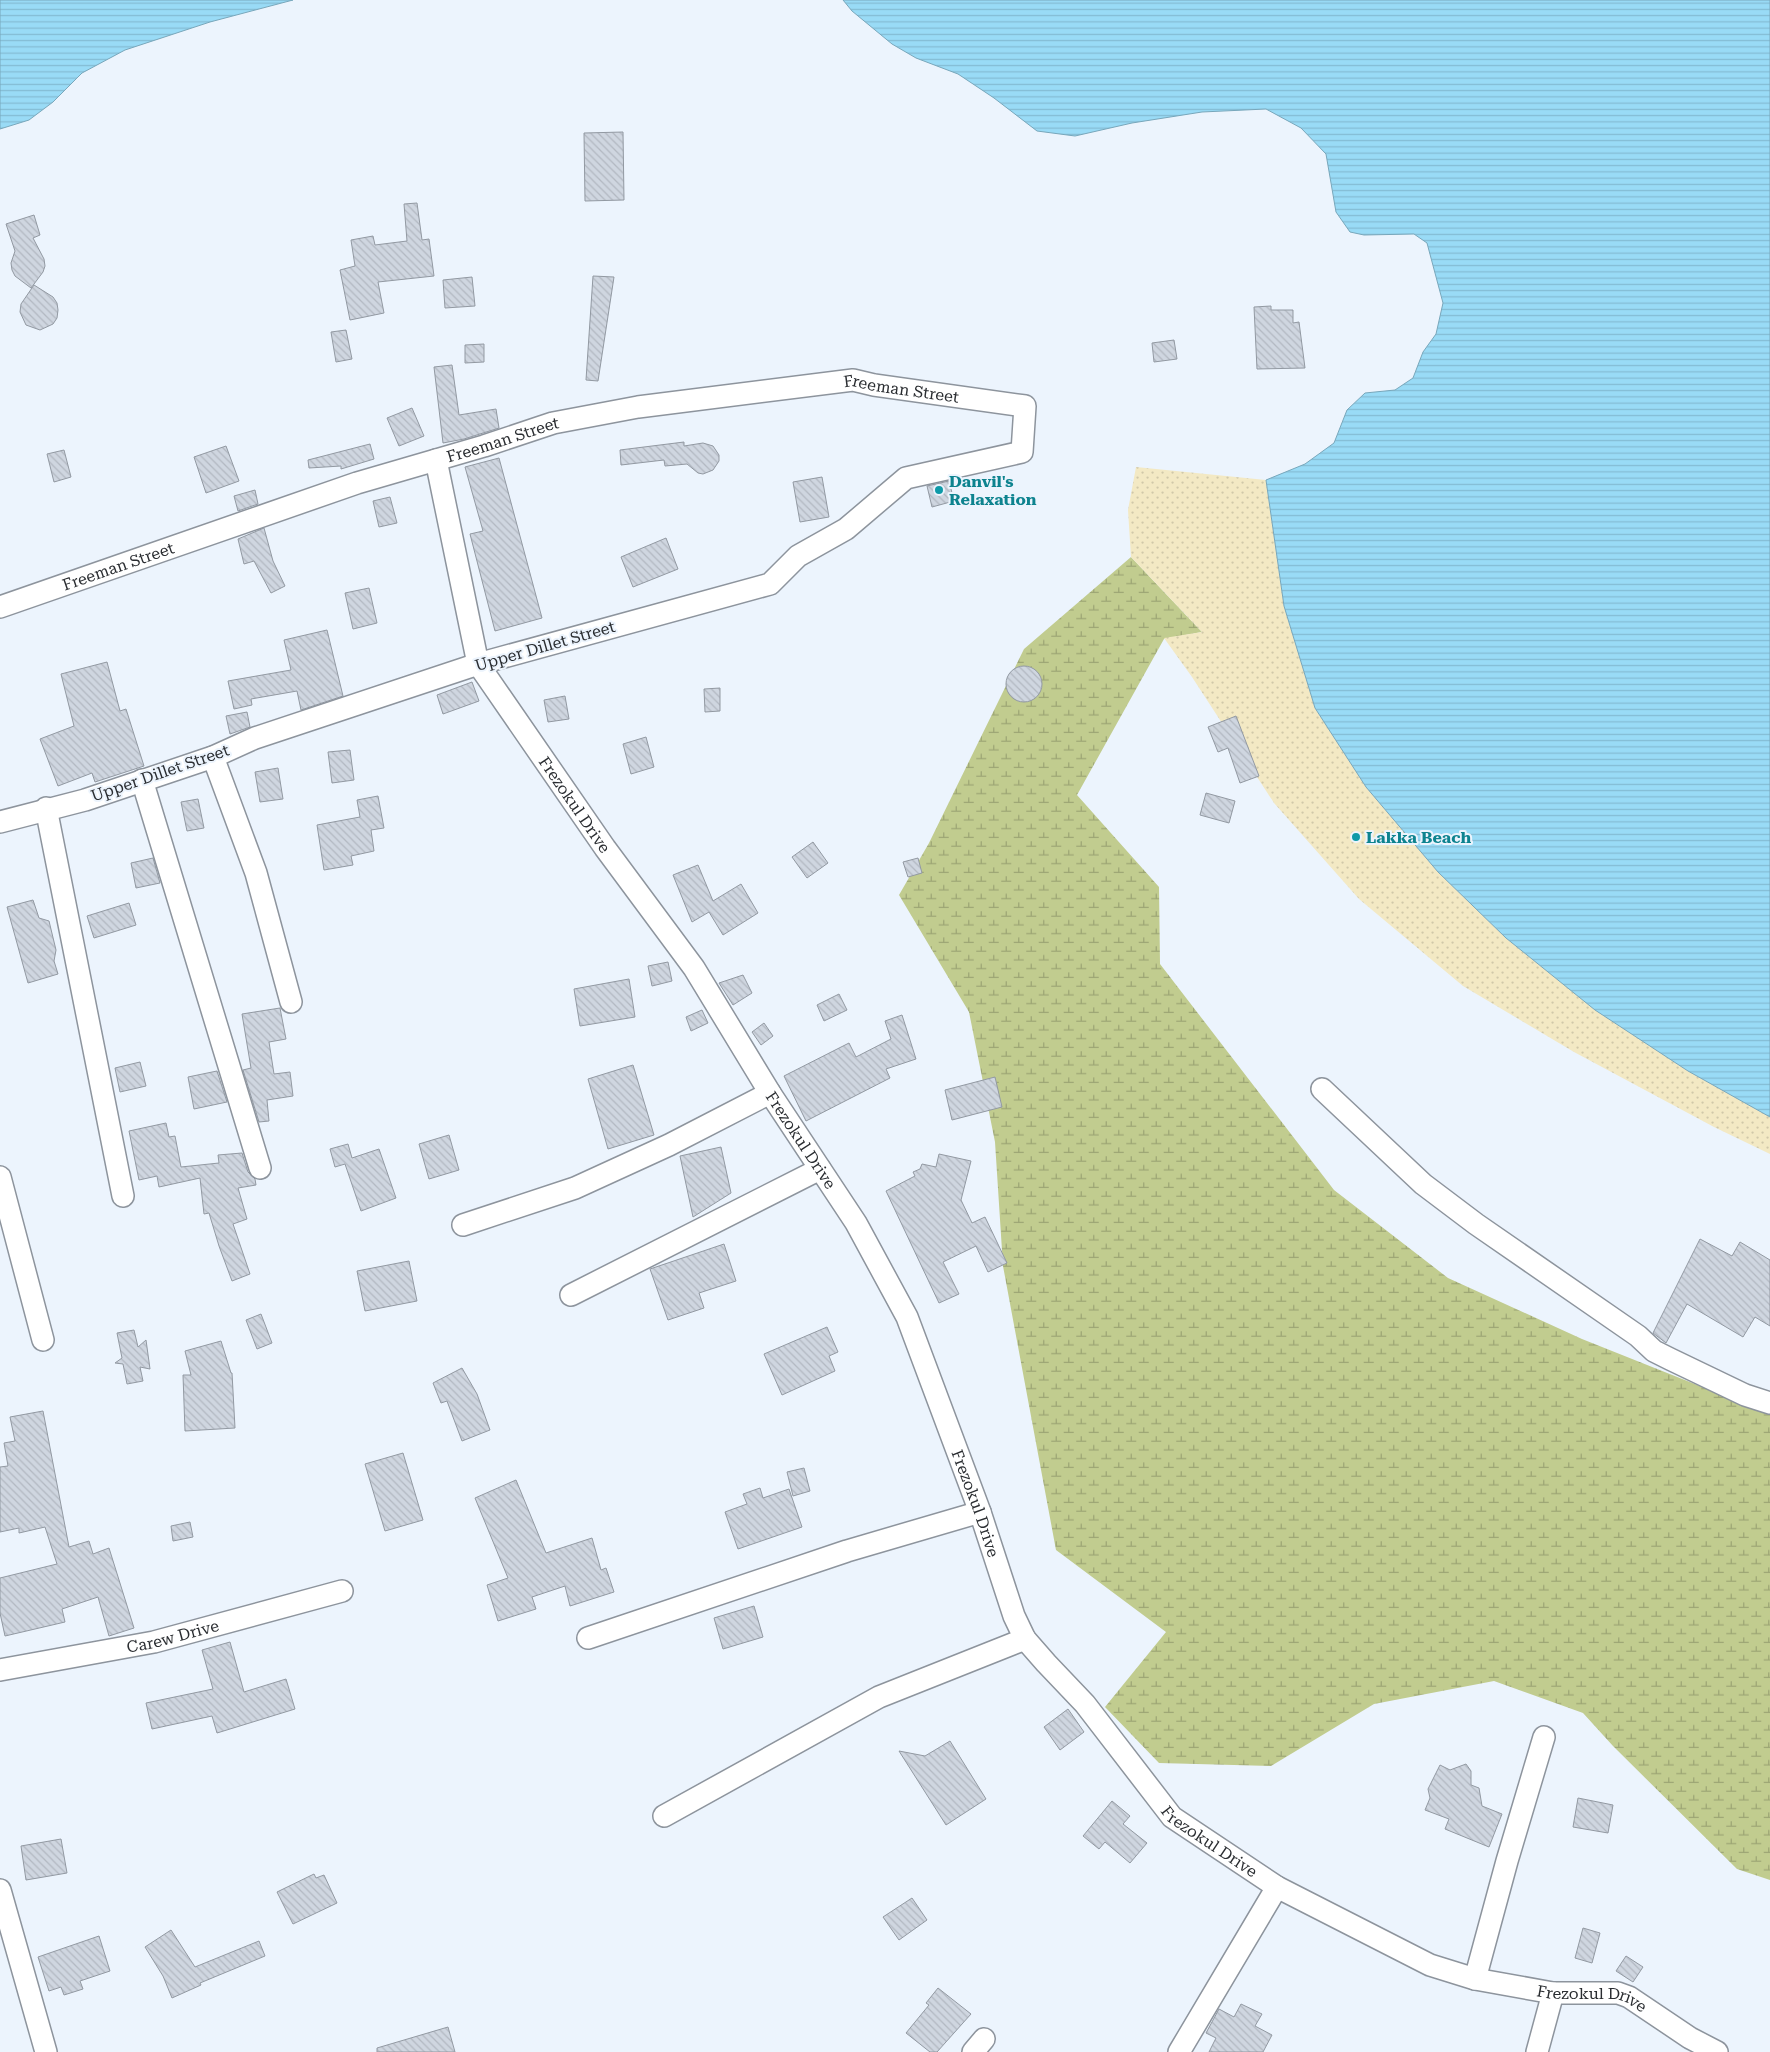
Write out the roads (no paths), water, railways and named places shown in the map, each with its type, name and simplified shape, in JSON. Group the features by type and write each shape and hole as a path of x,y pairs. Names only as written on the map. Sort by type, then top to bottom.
{"street":[{"name":"Freeman Street","path":"0,607 340,489 553,423 638,408 853,380 874,385 1026,406"},
{"name":"Upper Dillet Street","path":"0,822 46,808 85,800 212,757 256,738 478,664 770,584 798,556 846,529 906,478 1022,452 1026,406"},
{"path":"436,460 478,664"},
{"name":"Frezokul Drive","path":"478,664 605,848 694,968 770,1093 856,1223 906,1317 980,1512 1014,1616 1025,1639 1086,1704 1172,1817 1277,1887 1430,1965 1475,1979 1554,1993 1618,1993 1629,1997 1690,2038 1717,2052"},
{"path":"212,757 256,873 291,1002"},
{"path":"142,780 260,1168"},
{"path":"46,808 123,1196"},
{"path":"1322,1089 1423,1184 1476,1224 1638,1336 1654,1351 1745,1395 1770,1403"},
{"path":"463,1225 575,1188 669,1145 770,1093"},
{"path":"571,1294 820,1169"},
{"path":"0,1177 44,1340"},
{"path":"588,1638 848,1551 980,1512"},
{"name":"Carew Drive","path":"0,1670 154,1642 342,1591"},
{"path":"664,1816 879,1697 1025,1639"},
{"path":"1475,1979 1507,1861 1544,1737"},
{"path":"1179,2052 1277,1887"},
{"path":"0,1890 46,2052"},
{"path":"1537,2052 1554,1993"}],"water":[{"path":"0,0 293,0 210,22 125,50 82,73 53,102 29,120 0,129"},
{"path":"843,0 1770,0 1770,1117 1688,1071 1595,1010 1506,938 1438,872 1366,787 1315,708 1284,606 1266,480 1305,464 1334,443 1347,410 1365,393 1395,390 1413,378 1423,352 1436,334 1443,303 1427,243 1414,234 1364,235 1350,232 1336,212 1326,154 1301,128 1266,109 1202,112 1132,123 1075,136 1037,131 994,98 958,74 916,58 892,44 852,11"}],"place":[{"name":"Danvil's Relaxation","path":"939,490"},
{"name":"Lakka Beach","path":"1356,837"}]}
